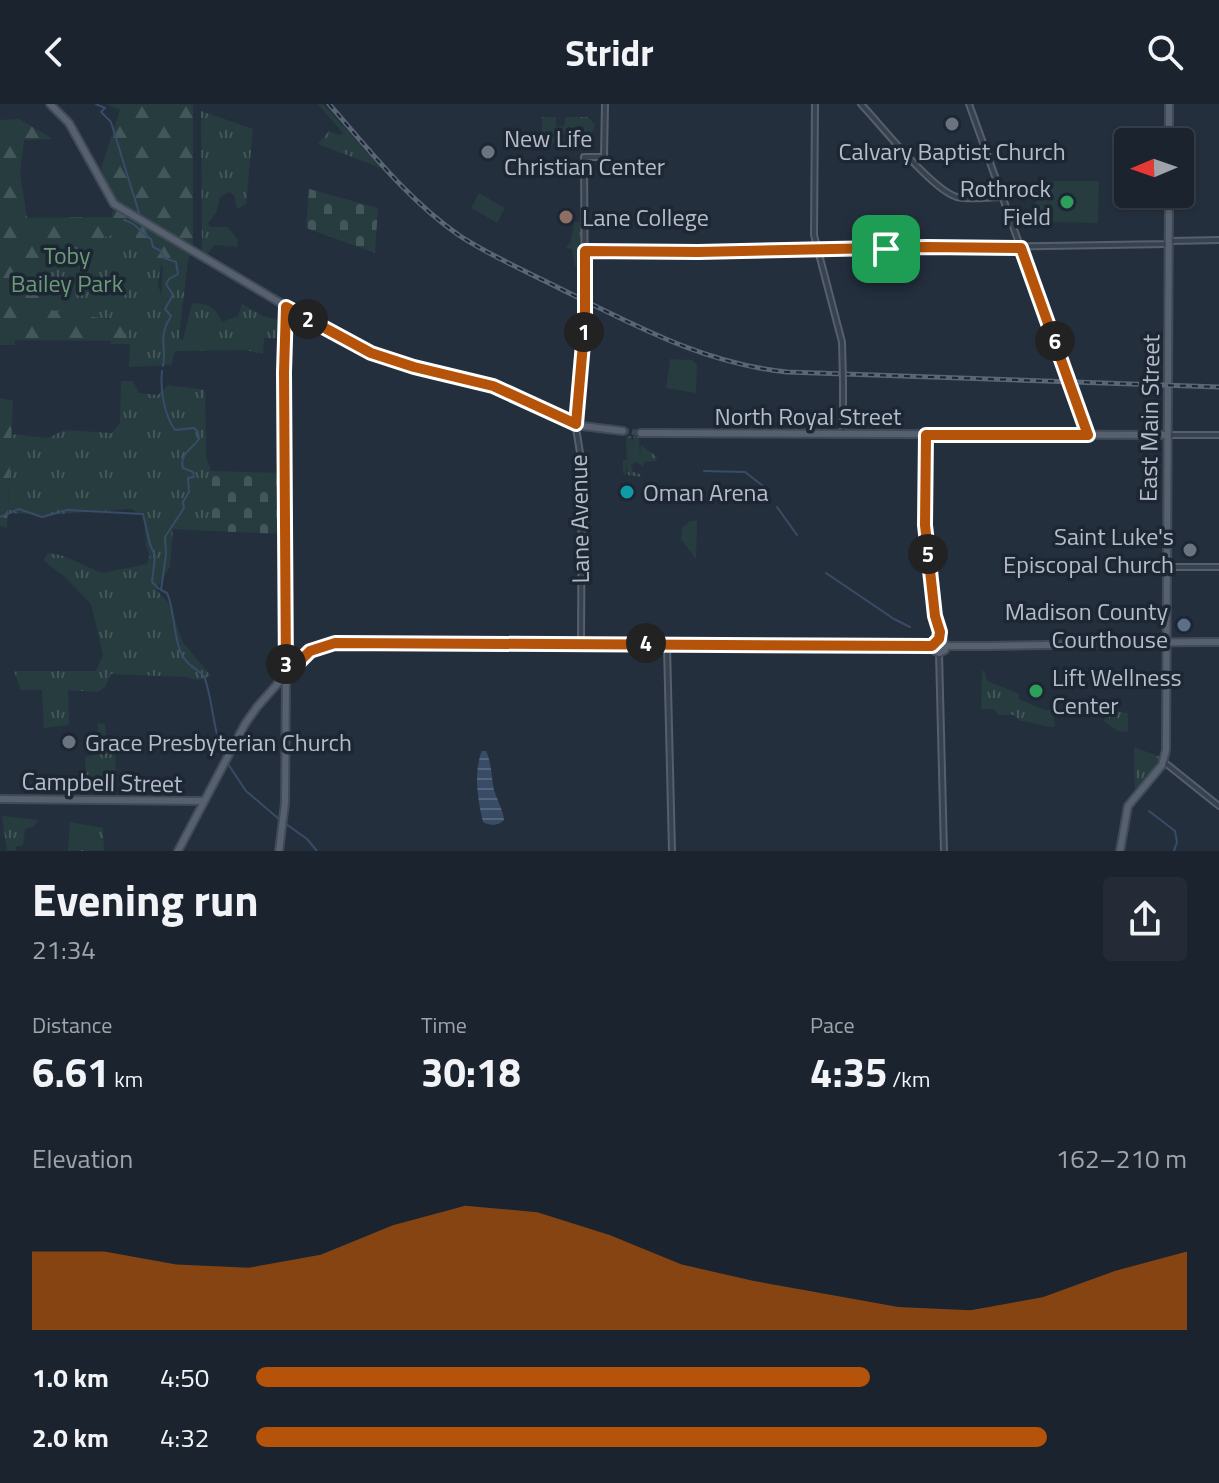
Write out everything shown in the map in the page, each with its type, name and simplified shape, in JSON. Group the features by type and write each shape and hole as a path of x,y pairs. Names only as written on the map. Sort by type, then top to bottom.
{"main road":[{"path":"50,104 69,123 114,204 286,307 371,353 493,386 576,424 623,431"},
{"path":"1169,104 1169,128"},
{"name":"East Main Street","path":"1164,762 1168,208"},
{"name":"North Royal Street","path":"641,433 1167,435"},
{"path":"178,851 251,715 310,651 335,643 932,646 939,639 946,646"},
{"path":"946,646 1219,642"},
{"path":"932,646 939,653 946,646"},
{"path":"279,851 285,803 286,675"},
{"path":"1120,851 1131,802 1164,762"},
{"name":"Campbell Street","path":"0,799 204,801"}],"street":[{"name":"Lane Avenue","path":"581,642 582,463 576,424 585,321 584,157 604,157 605,104"},
{"path":"815,104 814,235 842,342 843,435"},
{"path":"861,104 923,170 952,195 961,198 1002,197"},
{"path":"969,104 1088,435"},
{"path":"585,251 1021,248 1219,240"},
{"path":"286,307 286,675"},
{"path":"926,435 925,525 939,639"},
{"path":"1167,435 1219,435"},
{"path":"1166,567 1219,567"},
{"path":"666,644 672,851"},
{"path":"939,653 944,851"},
{"path":"1164,762 1219,806"}],"green space":[{"path":"106,104 193,104 193,244 188,260 163,267 129,230 99,239 42,274 45,309 125,322 125,341 0,340 0,120 19,119 53,139 24,140 20,173 27,218 111,217 116,200 101,169 120,110"},
{"path":"318,104 323,104 381,168 318,144 329,131 339,135 343,133"},
{"path":"201,111 253,129 246,204 237,209 234,195 229,192 220,197 216,213 208,223 210,227 228,227 238,240 237,247 215,245 207,254 202,252"},
{"path":"542,117 556,117 556,126 564,126 566,117 588,117 595,125 592,133 558,134 556,145 542,137"},
{"name":"Rothrock Field","path":"1046,181 1099,181 1098,223 1047,222 1046,215 1036,215 1036,189 1046,189"},
{"path":"309,189 378,208 375,253 306,228"},
{"path":"479,193 505,208 497,223 471,208"},
{"name":"Toby Bailey Park","path":"124,215 161,265 158,283 161,296 163,267 188,260 179,338 183,340 192,303 211,307 222,322 238,316 242,304 263,316 282,321 278,339 264,338 263,354 246,350 175,351 171,365 129,367 130,344 111,344 109,318 14,318 15,345 0,345 0,240"},
{"path":"574,222 582,222 582,266 575,266 572,249 566,248 571,241"},
{"path":"670,359 692,360 697,364 696,393 666,388"},
{"path":"121,381 133,381 139,393 158,395 168,385 205,390 206,457 211,471 211,531 173,529 170,567 156,589 170,605 182,641 211,676 199,680 111,674 105,687 98,692 68,690 69,725 44,728 42,690 21,690 14,671 96,671 103,655 91,604 64,576 44,561 47,553 61,555 102,573 147,564 150,555 144,517 131,509 45,515 8,513 11,434 48,438 64,430 112,433 120,423"},
{"path":"0,398 13,401 7,528 0,526"},
{"path":"626,436 631,436 633,442 634,436 639,436 640,457 641,445 657,457 656,461 643,462 644,467 637,462 631,465 633,472 641,477 628,475 626,461 626,476 623,473 623,460 627,460"},
{"path":"211,471 283,473 283,534 211,531"},
{"path":"690,521 697,521 696,559 681,539 682,528"},
{"path":"982,671 987,681 1019,694 1019,699 1044,710 1053,710 1055,727 1020,721 1014,715 999,715 994,709 981,709"},
{"path":"1111,711 1128,713 1128,732 1118,731 1103,721"},
{"path":"98,723 105,724 107,751 115,752 117,783 86,785 85,757 97,754"},
{"path":"1134,747 1160,757 1160,762 1135,790"},
{"path":"2,816 38,820 33,827 25,829 23,845 16,847 16,851 7,851"},
{"path":"70,822 103,828 104,851 68,851"}],"water":[{"path":"482,751 486,751 488,756 494,790 504,820 491,825 483,822 478,796 477,777"}],"waterway":[{"path":"96,104 105,108 101,112 111,122 140,216"},
{"path":"124,220 151,239 153,247 161,251 164,258 176,262 178,274 166,284 173,295 165,309 171,316 163,336 163,366"},
{"path":"143,225 147,236"},
{"path":"162,371 164,402 171,424 175,430 194,428 199,439 183,459 183,468 193,472 194,477 188,478 189,492 183,502 184,508 165,537 161,590 167,593 170,601 179,648 190,665 204,676 225,757"},
{"path":"704,471 745,472 763,486"},
{"path":"777,507 797,535"},
{"path":"0,517 19,509 42,517 67,510 143,514 155,556 152,582 159,589"},
{"path":"826,573 910,627"},
{"path":"228,764 246,791 279,819"},
{"path":"1149,811 1175,831 1177,842 1174,851"},
{"path":"286,824 307,839 317,851"}],"tunnel":[{"path":"623,431 641,433"}],"railway":[{"path":"329,104 407,191 460,236 622,319 702,353 758,368 787,372 1219,387"}],"place":[{"name":"Calvary Baptist Church","path":"952,124"},
{"name":"New Life Christian Center","path":"488,152"},
{"name":"Rothrock Field","path":"1067,202"},
{"name":"Lane College","path":"566,217"},
{"name":"Oman Arena","path":"627,492"},
{"name":"Saint Luke's Episcopal Church","path":"1190,550"},
{"name":"Madison County Courthouse","path":"1184,625"},
{"name":"Lift Wellness Center","path":"1036,691"},
{"name":"Grace Presbyterian Church","path":"69,742"}],"route":[{"path":"1021,248 1088,435 926,435 925,525 935,616 940,632 939,639 932,646 335,643 310,651 286,675 286,307 371,353 493,386 576,424 585,321 585,251 886,249 1021,248"}]}
